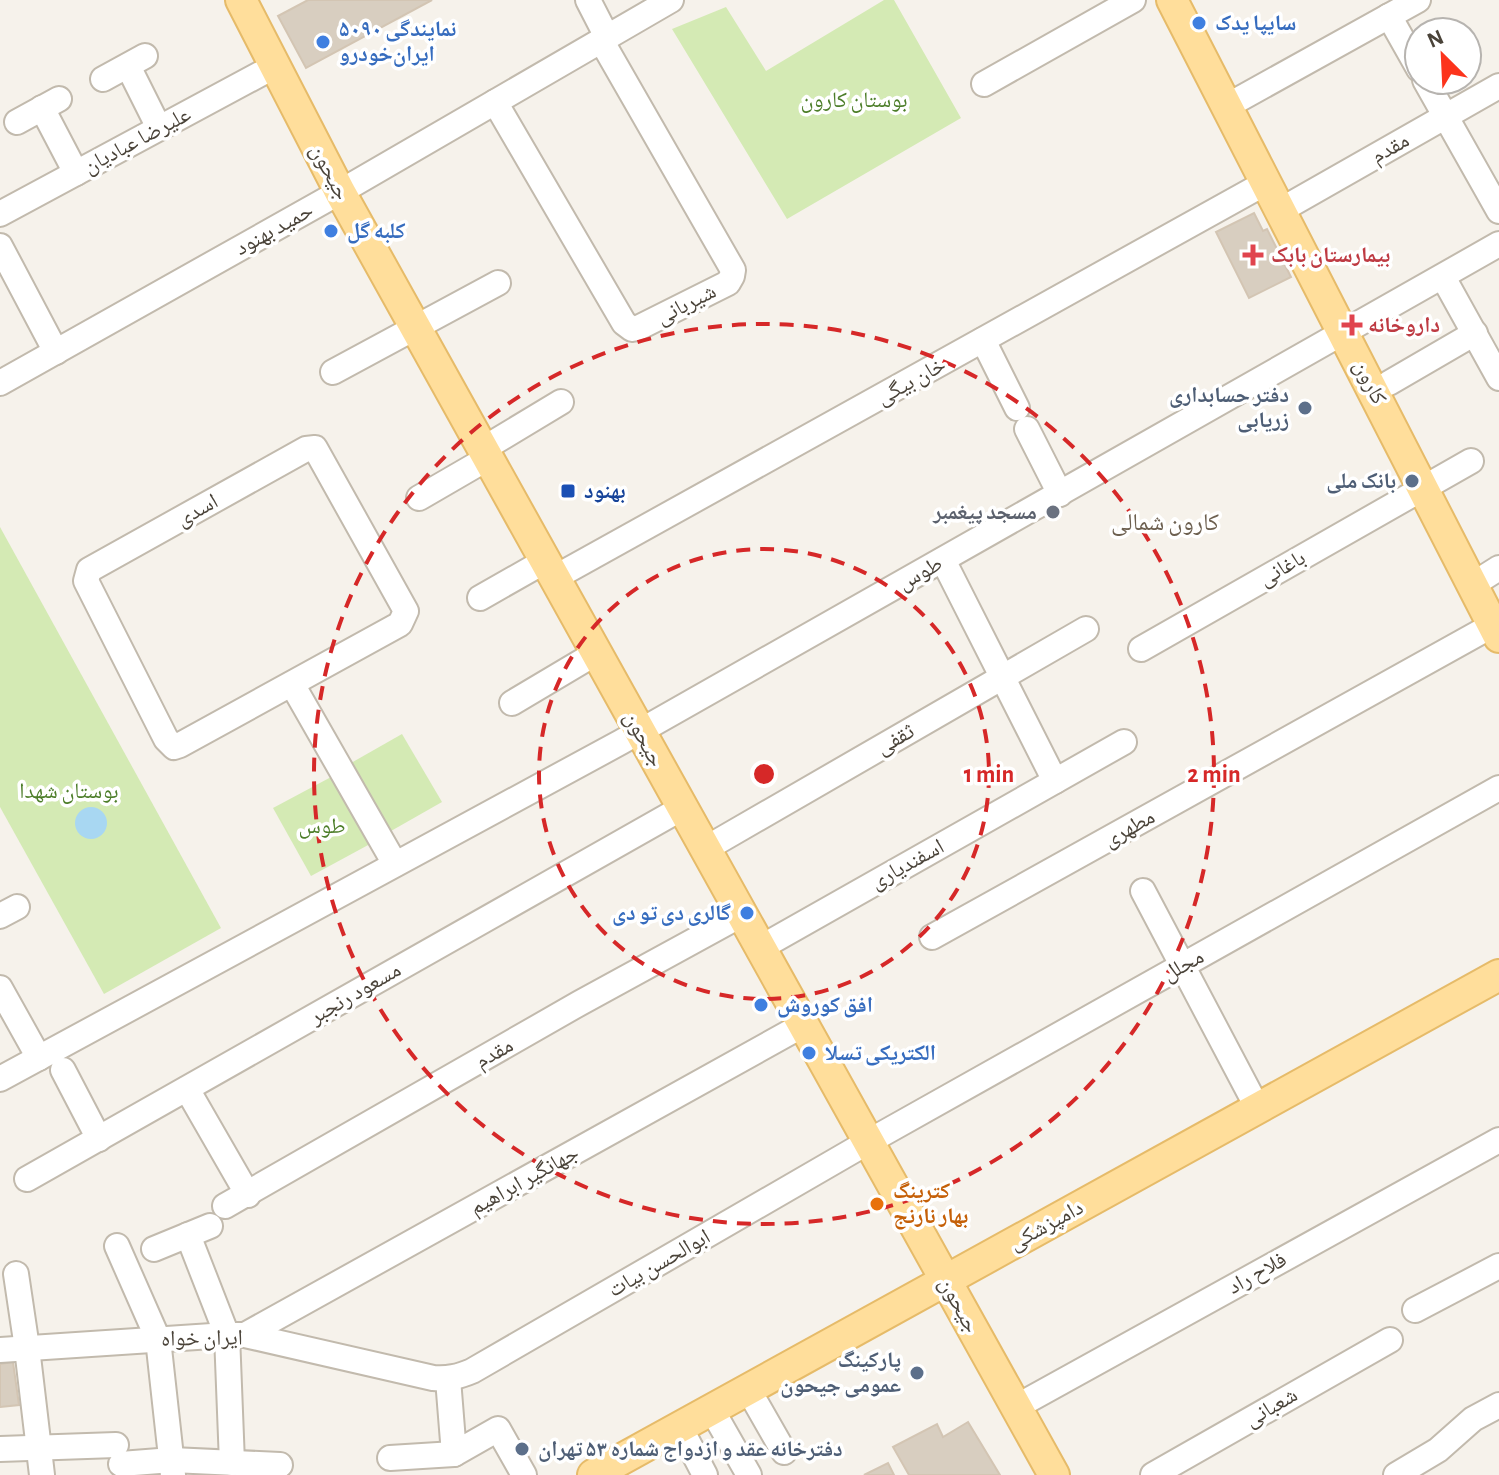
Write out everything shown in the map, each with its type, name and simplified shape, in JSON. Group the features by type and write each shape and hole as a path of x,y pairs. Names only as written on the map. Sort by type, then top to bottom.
{"main road":[{"name":"جیحون","path":"241,0 340,192 1016,1407 1050,1474"},
{"name":"کارون","path":"1176,1 1496,631"},
{"name":"دامپزشکی","path":"593,1475 631,1466 680,1427 1499,975"}],"street":[{"path":"588,0 604,39"},
{"name":"حمید بهنود","path":"0,383 340,192 671,0"},
{"path":"984,84 1133,0"},
{"path":"1227,106 1418,0"},
{"path":"1389,16 1403,41"},
{"name":"شیربانی","path":"495,102 624,323 632,329 638,328 728,283 733,270 604,39"},
{"path":"103,79 136,61 159,128"},
{"name":"علیرضا عبادیان","path":"1,210 275,66"},
{"name":"مقدم","path":"1281,210 1499,86"},
{"path":"1434,96 1499,211"},
{"path":"17,122 50,104 76,173"},
{"name":"خان بیگی","path":"480,598 550,570 983,340 1267,182"},
{"name":"طوس","path":"0,1079 639,732 1499,244"},
{"path":"0,246 56,352"},
{"path":"1443,277 1475,333 1493,353 1499,378"},
{"path":"333,372 498,283"},
{"path":"1389,383 1475,333"},
{"path":"983,340 1060,494"},
{"path":"419,498 561,402"},
{"name":"اسدی","path":"315,448 406,611 400,624 292,684 174,747 166,739 86,576 89,570 306,449 315,448"},
{"name":"باغانی","path":"1141,649 1471,461"},
{"path":"943,560 1055,781"},
{"path":"1472,585 1499,568"},
{"name":"ثقفی","path":"705,849 1086,629"},
{"name":"مطهری","path":"932,937 1496,631"},
{"path":"512,703 596,653"},
{"path":"292,684 395,864"},
{"name":"اسفندیاری","path":"760,948 1124,742"},
{"name":"مجلل","path":"868,1142 1499,788"},
{"name":"مسعود رنجبر","path":"27,1179 682,808"},
{"path":"1143,891 1257,1107"},
{"name":"مقدم","path":"154,1249 208,1223 248,1195 580,1003 741,915"},
{"path":"0,988 39,1058"},
{"name":"جهانگیر ابراهیم","path":"236,1335 803,1025"},
{"path":"63,1070 99,1139"},
{"path":"187,1089 248,1195"},
{"name":"فلاح راد","path":"1016,1407 1499,1140"},
{"name":"ابوالحسن بیات","path":"448,1379 472,1371 868,1142"},
{"path":"208,1223 236,1335 218,1410 232,1463"},
{"path":"117,1246 158,1339 173,1468"},
{"path":"1415,1310 1499,1266"},
{"path":"17,1273 42,1475"},
{"name":"ایران خواه","path":"0,1350 236,1335 448,1379"},
{"name":"شعبانی","path":"1153,1475 1390,1340"},
{"path":"448,1379 454,1454"},
{"path":"748,1389 784,1452"},
{"path":"1396,1475 1438,1450 1473,1419 1499,1405"},
{"path":"712,1410 749,1475"},
{"path":"680,1427 705,1475"},
{"path":"390,1458 454,1454 498,1429 524,1475"},
{"path":"0,1449 39,1448 119,1454 173,1468 232,1463 265,1468"}],"green space":[{"name":"بوستان کارون","path":"884,0 894,0 961,118 787,219 672,29 726,7 766,71"},
{"name":"بوستان شهدا","path":"0,527 221,928 104,994 0,807"},
{"name":"طوس","path":"402,734 442,802 391,831 351,763"},
{"name":"طوس","path":"333,776 370,844 311,876 273,808"}],"water":[{"path":"91,807 103,811 107,823 103,835 91,839 79,835 75,823 79,811"}],"building":[{"name":"نمایندگی ۵۰۹۰ ایران‌خودرو","path":"308,0 432,0 306,68 278,16"},
{"name":"بیمارستان بابک","path":"1254,213 1263,231 1267,229 1291,277 1249,298 1216,232"},
{"path":"13,1362 19,1405 0,1407 0,1364"},
{"path":"968,1422 1000,1475 909,1475 893,1447 937,1424 943,1437"},
{"path":"888,1463 894,1475 864,1475"}],"place":[{"name":"سایپا یدک","path":"1199,23"},
{"name":"نمایندگی ۵۰۹۰ ایران‌خودرو","path":"323,42"},
{"name":"کلبه گل","path":"331,231"},
{"name":"بیمارستان بابک","path":"1253,255"},
{"name":"داروخانه","path":"1352,325"},
{"name":"دفتر حسابداری زریابی","path":"1305,408"},
{"name":"بانک ملی","path":"1412,481"},
{"name":"بهنود","path":"568,491"},
{"name":"مسجد پیغمبر","path":"1053,512"},
{"name":"گالری دی تو دی","path":"747,913"},
{"name":"افق کوروش","path":"761,1005"},
{"name":"الکتریکی تسلا","path":"809,1053"},
{"name":"کترینگ بهار نارنج","path":"877,1204"},
{"name":"پارکینگ عمومی جیحون","path":"917,1373"},
{"name":"دفترخانه عقد و ازدواج شماره ۵۳ تهران","path":"522,1449"}],"district":[{"name":"کارون شمالی","path":"1165,523"}]}
